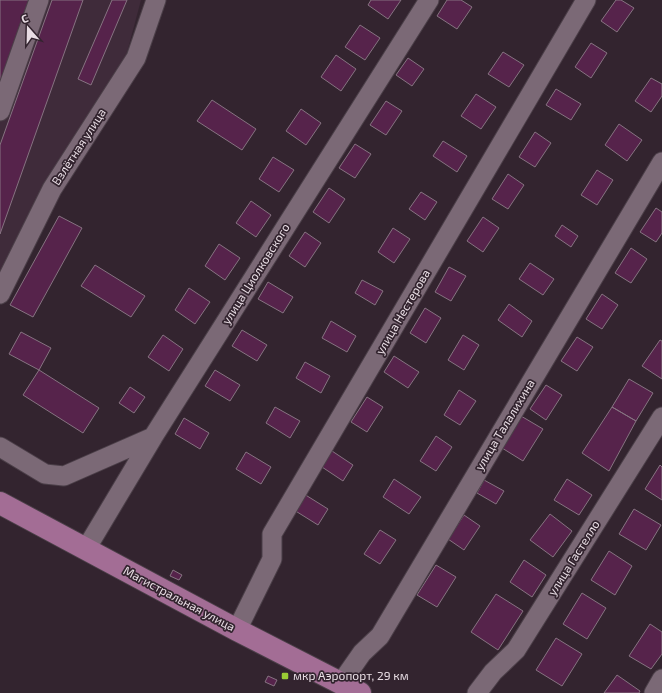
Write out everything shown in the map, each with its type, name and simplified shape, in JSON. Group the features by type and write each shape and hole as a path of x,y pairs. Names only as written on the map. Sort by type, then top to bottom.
{"main road":[{"name":"Магистральная улица","path":"0,503 237,630 350,688"}],"street":[{"path":"0,111 39,0"},
{"name":"Взлётная улица","path":"0,294 52,189 136,58 156,0"},
{"name":"улица Циолковского","path":"86,549 153,437 429,0"},
{"name":"улица Нестерова","path":"237,630 272,560 272,534 586,0"},
{"name":"улица Талалихина","path":"350,688 362,653 380,636 662,162"},
{"name":"улица Гастелло","path":"477,693 493,672 516,650 662,417"},
{"path":"0,447 45,474 64,476 153,437"},
{"path":"654,693 662,679"}],"shaded area":[{"path":"0,0 141,0 125,60 0,278"}],"building":[{"path":"0,0 29,0 0,84"},
{"path":"52,0 83,0 0,234 0,145"},
{"path":"112,0 127,0 91,85 78,79"},
{"path":"371,0 401,0 388,19 368,5"},
{"path":"447,0 461,0 472,7 457,29 437,16"},
{"path":"616,0 621,0 634,8 617,32 601,21"},
{"path":"360,25 380,38 365,60 345,47"},
{"path":"591,43 607,53 591,78 575,67"},
{"path":"503,52 524,65 509,87 488,74"},
{"path":"336,55 356,69 341,91 321,77"},
{"path":"408,58 424,69 412,86 396,75"},
{"path":"651,78 662,84 662,96 651,112 635,101"},
{"path":"556,89 581,104 571,120 546,105"},
{"path":"476,94 496,107 481,129 461,116"},
{"path":"212,100 256,129 242,150 197,121"},
{"path":"386,101 402,111 386,135 370,125"},
{"path":"301,109 321,123 306,145 286,131"},
{"path":"619,124 642,140 627,161 605,145"},
{"path":"535,132 551,143 535,167 519,157"},
{"path":"443,141 467,156 457,172 433,156"},
{"path":"355,144 371,154 355,178 339,168"},
{"path":"273,157 294,170 279,192 259,179"},
{"path":"597,170 613,180 597,205 581,195"},
{"path":"508,174 524,185 508,209 492,199"},
{"path":"329,188 345,199 329,223 313,212"},
{"path":"421,192 437,202 425,220 409,209"},
{"path":"251,201 271,215 256,237 236,223"},
{"path":"656,208 662,212 662,233 656,242 640,232"},
{"path":"59,216 82,228 33,317 10,305"},
{"path":"483,217 499,228 483,252 467,241"},
{"path":"562,225 578,236 571,247 555,236"},
{"path":"393,228 410,239 394,263 378,252"},
{"path":"305,232 321,243 305,267 289,256"},
{"path":"219,244 240,258 225,280 205,266"},
{"path":"631,248 647,259 631,283 615,273"},
{"path":"530,263 554,279 543,295 519,279"},
{"path":"95,265 145,296 131,317 81,286"},
{"path":"449,267 466,276 451,301 435,292"},
{"path":"362,280 383,291 375,305 355,293"},
{"path":"268,282 293,297 283,313 258,299"},
{"path":"189,288 210,302 195,324 175,310"},
{"path":"602,294 618,305 602,329 586,319"},
{"path":"509,304 532,321 522,337 498,320"},
{"path":"425,308 441,318 426,343 410,333"},
{"path":"331,321 356,336 347,352 322,338"},
{"path":"242,330 267,345 257,361 232,346"},
{"path":"21,332 51,348 39,370 9,354"},
{"path":"163,335 183,349 169,371 148,357"},
{"path":"463,335 479,345 464,370 448,360"},
{"path":"577,337 593,347 577,371 561,361"},
{"path":"660,340 662,341 662,379 642,366"},
{"path":"394,356 419,372 408,388 384,372"},
{"path":"305,362 330,376 321,393 296,378"},
{"path":"39,370 99,408 83,433 23,395"},
{"path":"215,370 240,385 230,401 205,386"},
{"path":"629,379 653,393 636,421 612,407"},
{"path":"546,385 562,395 546,420 530,409"},
{"path":"130,387 145,397 134,413 119,403"},
{"path":"459,390 476,401 460,425 444,415"},
{"path":"367,397 383,407 367,432 351,422"},
{"path":"275,407 300,421 290,438 266,423"},
{"path":"612,407 636,421 609,471 582,453"},
{"path":"521,416 543,429 523,461 502,448"},
{"path":"184,418 209,433 200,449 175,434"},
{"path":"436,436 452,447 436,471 420,461"},
{"path":"329,449 353,465 343,481 319,465"},
{"path":"246,452 271,467 261,484 236,469"},
{"path":"660,465 662,467 662,500 645,489"},
{"path":"394,479 421,497 409,514 383,497"},
{"path":"567,479 592,495 579,515 554,500"},
{"path":"484,480 504,491 496,504 477,493"},
{"path":"304,494 328,509 318,525 294,510"},
{"path":"634,509 661,525 646,550 619,534"},
{"path":"550,514 572,531 553,557 530,540"},
{"path":"464,515 480,526 464,550 448,539"},
{"path":"380,530 396,540 380,564 364,554"},
{"path":"609,551 632,566 615,595 591,580"},
{"path":"524,560 546,575 532,597 510,582"},
{"path":"436,565 456,577 437,607 417,595"},
{"path":"173,570 182,575 179,580 170,576"},
{"path":"582,593 606,608 587,639 563,624"},
{"path":"496,594 523,611 498,650 471,632"},
{"path":"650,624 662,632 662,654 651,669 629,656"},
{"path":"556,638 582,654 562,686 536,670"},
{"path":"617,675 640,691 639,693 604,693"},
{"path":"268,676 277,680 274,686 265,682"}],"place":[{"name":"мкр Аэропорт, 29 км","path":"285,676"}]}
